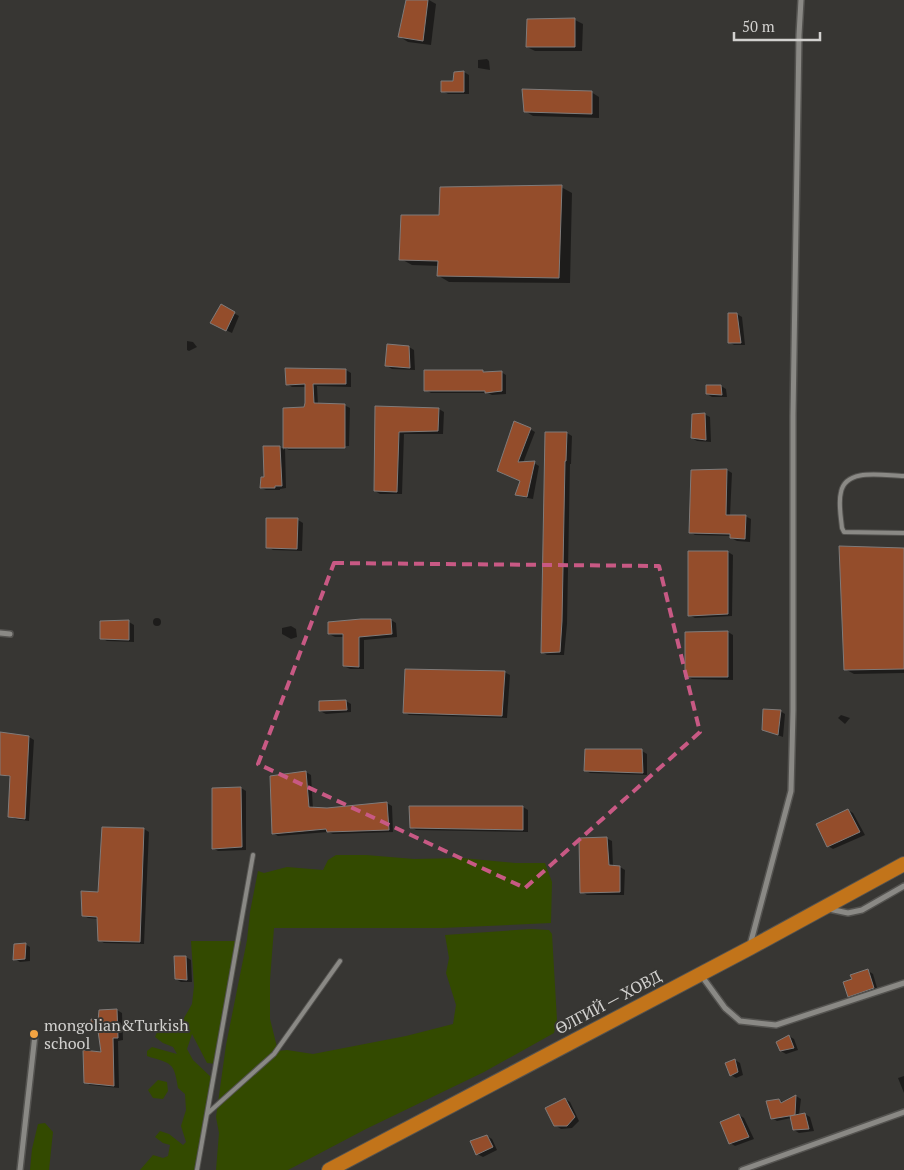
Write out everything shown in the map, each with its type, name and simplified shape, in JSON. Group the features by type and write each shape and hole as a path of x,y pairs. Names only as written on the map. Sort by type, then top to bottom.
{"highway":[{"name":"ӨЛГИЙ — ХОВД","path":"330,1170 750,948 904,864"}],"street":[{"path":"750,948 791,791 793,711 793,416 801,0"},
{"path":"0,633 10,634"},
{"path":"824,908 848,913 862,910 904,886"},
{"path":"700,973 725,1008 740,1021 776,1025 904,983"},
{"path":"20,1170 35,1034"},
{"path":"742,1170 904,1112"}],"lane":[{"path":"904,476 859,475 850,477 840,493 842,528 844,532 904,533"},
{"path":"197,1170 253,855"},
{"path":"208,1113 274,1054 340,961"}],"highlighted area":[{"path":"334,563 659,566 700,732 525,888 258,764"}],"green space":[{"path":"336,855 366,855 414,859 462,858 515,863 545,863 552,882 551,923 442,928 274,928 270,980 270,1019 278,1051 287,1050 313,1054 406,1036 453,1024 456,1005 446,973 449,958 445,935 531,929 549,930 552,934 557,1020 554,1033 484,1072 366,1129 288,1170 216,1170 219,1133 216,1117 226,1045 247,940 258,871 264,873 287,867 323,870 328,860"},
{"path":"191,941 241,941 217,1064 207,1063 192,1034 187,1049 193,1060 212,1078 213,1089 195,1170 140,1170 153,1155 163,1158 168,1156 170,1145 163,1143 155,1137 160,1131 169,1134 183,1145 186,1142 181,1126 186,1110 185,1094 178,1088 173,1068 166,1063 147,1056 147,1051 152,1047 177,1054 173,1047 155,1037 157,1032 163,1028 176,1032 192,1004 194,986"},
{"path":"158,1080 167,1082 168,1091 163,1099 153,1098 148,1090"},
{"path":"45,1123 53,1132 49,1170 30,1170 32,1149 38,1124"}],"building":[{"path":"406,0 428,0 423,41 398,37"},
{"path":"575,18 575,47 526,47 527,19"},
{"path":"464,71 464,92 441,92 441,81 453,81 454,72"},
{"path":"522,89 592,91 592,114 524,112"},
{"path":"562,185 559,278 437,276 438,261 399,260 401,215 439,215 440,187"},
{"path":"221,304 235,312 226,331 210,323"},
{"path":"728,313 737,313 741,343 728,343"},
{"path":"387,344 409,346 410,368 385,366"},
{"path":"285,368 346,369 346,384 313,384 314,403 345,404 345,448 283,448 283,408 304,407 305,403 305,384 286,385"},
{"path":"424,370 502,371 502,391 485,393 485,391 424,391"},
{"path":"706,385 721,385 722,395 706,394"},
{"path":"375,406 439,408 438,431 399,432 397,492 374,491"},
{"path":"705,413 706,440 691,438 692,414"},
{"path":"514,421 531,428 518,462 535,461 527,497 515,495 520,481 497,471"},
{"path":"545,432 567,432 560,652 541,653"},
{"path":"263,446 280,446 282,486 260,488 261,477 264,477"},
{"path":"727,469 726,515 746,515 745,539 730,538 730,534 689,533 691,470"},
{"path":"266,518 298,518 297,549 266,548"},
{"path":"839,546 904,548 904,669 844,670"},
{"path":"688,551 728,551 728,614 688,616"},
{"path":"391,619 392,634 359,637 359,667 343,666 343,634 328,634 328,622"},
{"path":"129,620 129,640 100,639 100,621"},
{"path":"728,631 728,677 685,677 685,632"},
{"path":"405,669 505,671 502,716 403,713"},
{"path":"346,700 347,710 319,711 319,701"},
{"path":"763,709 781,710 778,735 762,730"},
{"path":"0,732 29,736 25,819 8,817 10,776 0,775"},
{"path":"585,749 642,749 643,773 584,771"},
{"path":"306,771 309,807 327,808 387,802 389,830 327,832 326,829 272,834 270,776"},
{"path":"241,787 242,847 212,849 212,788"},
{"path":"409,806 523,806 523,830 410,828"},
{"path":"848,809 860,832 827,847 816,824"},
{"path":"102,827 144,828 140,942 98,941 97,917 82,916 81,891 98,892"},
{"path":"607,837 609,865 620,866 620,892 580,893 579,838"},
{"path":"26,943 25,959 13,960 14,944"},
{"path":"174,956 186,956 187,980 175,979"},
{"path":"868,969 874,988 848,997 843,982 852,979 850,975"},
{"path":"117,1009 118,1038 113,1038 114,1086 84,1083 83,1050 101,1052 98,1031 91,1029 91,1019 98,1021 99,1010"},
{"path":"789,1035 794,1048 780,1051 776,1042"},
{"path":"735,1059 738,1072 730,1076 725,1063"},
{"path":"796,1095 795,1115 771,1119 766,1101 779,1099 781,1103"},
{"path":"565,1098 575,1117 567,1126 554,1126 545,1108"},
{"path":"805,1113 809,1129 793,1130 790,1116"},
{"path":"739,1114 749,1137 729,1144 720,1122"},
{"path":"487,1135 493,1147 476,1155 470,1141"}],"place":[{"name":"mongolian&Turkish school","path":"34,1034"}]}
